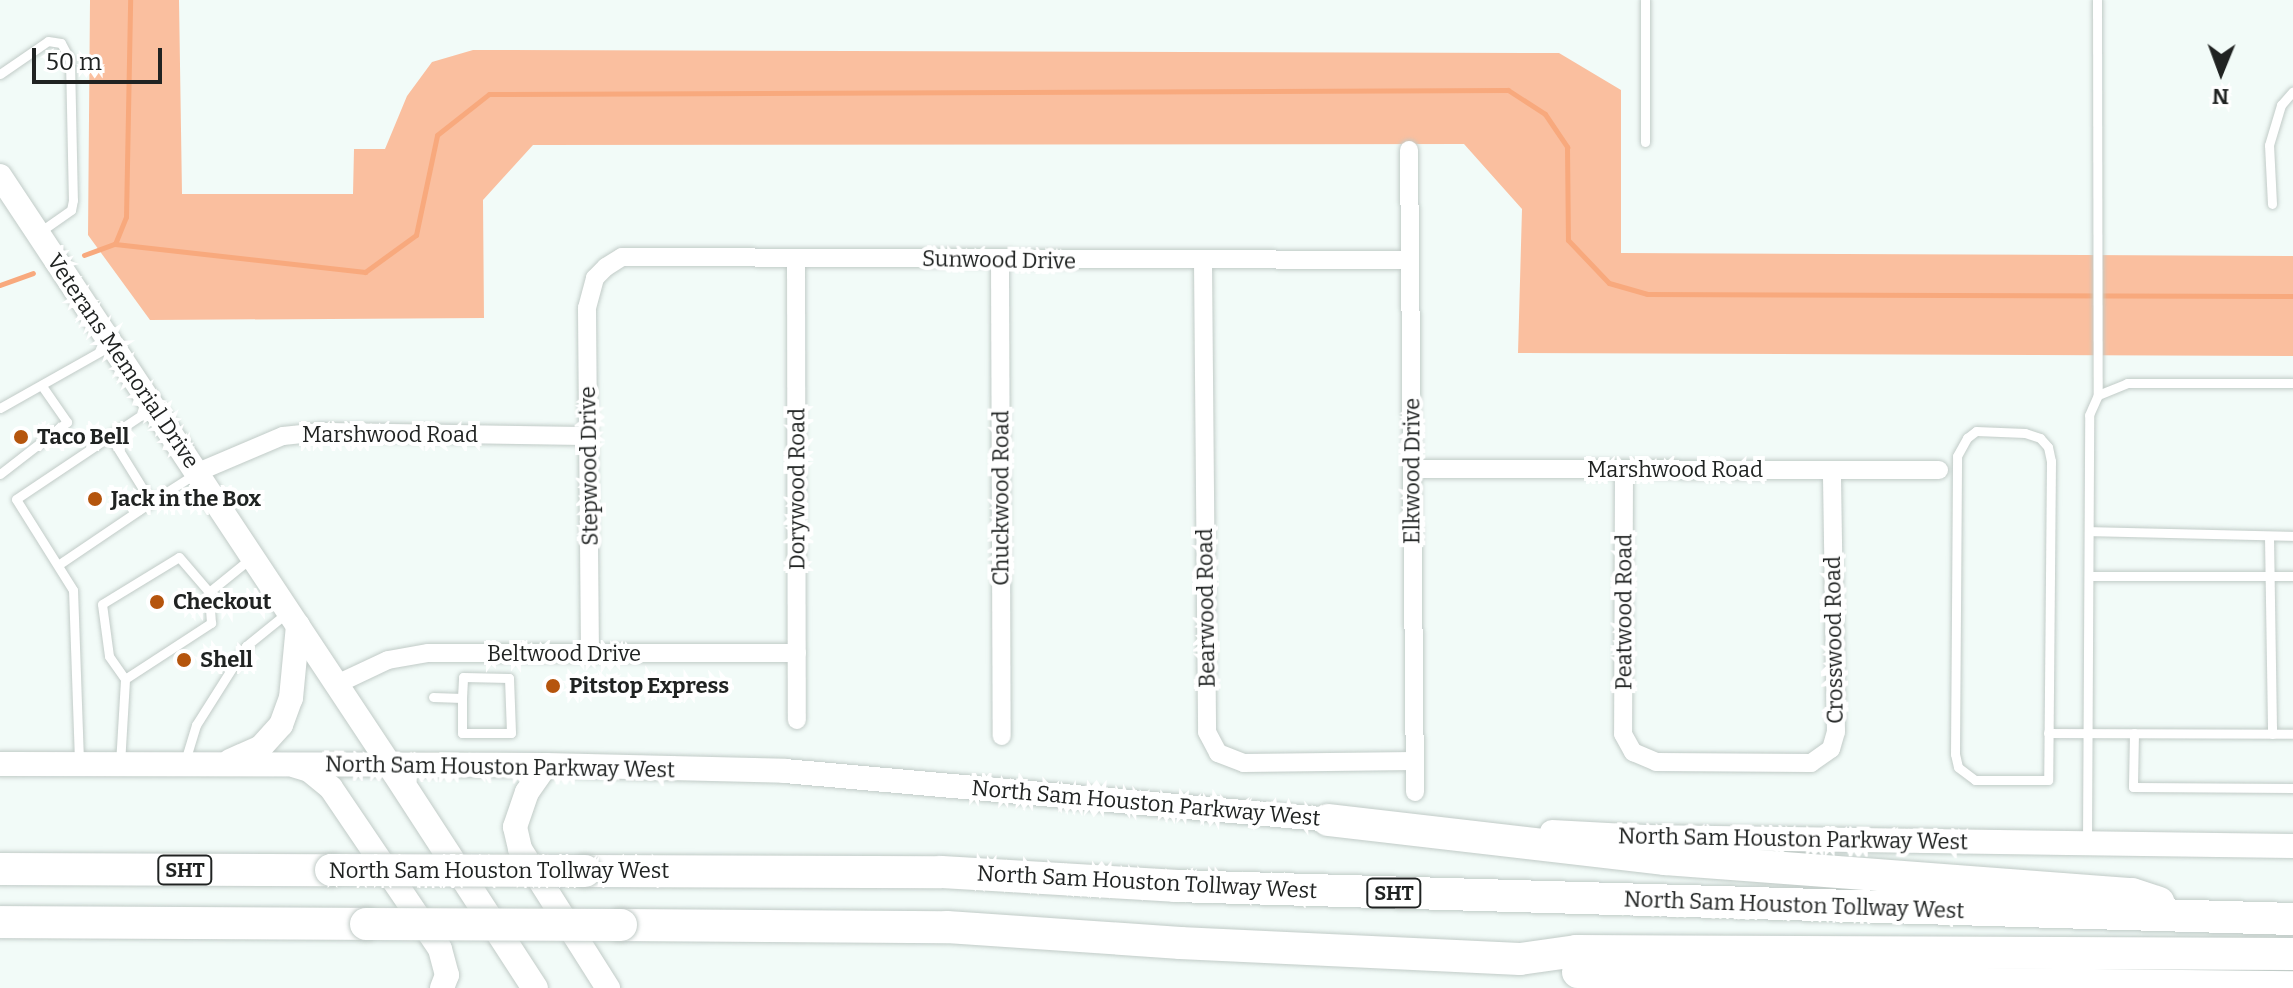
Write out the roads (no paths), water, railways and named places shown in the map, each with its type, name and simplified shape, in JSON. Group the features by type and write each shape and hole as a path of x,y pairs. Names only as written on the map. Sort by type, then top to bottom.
{"highway":[{"path":"1328,820 1665,859 2132,894 2203,918"},
{"name":"North Sam Houston Tollway West","path":"0,869 941,872 1175,886 2293,919"},
{"name":"North Sam Houston Tollway West","path":"0,922 947,927 1180,943 1520,959 1576,951 2293,954"},
{"name":"North Sam Houston Tollway West","path":"1520,959 1562,971 1645,975 2100,986 2293,987"}],"main road":[{"name":"Veterans Memorial Drive","path":"0,176 155,406 535,988"},
{"path":"223,764 261,747 281,725 291,698 294,618"},
{"name":"North Sam Houston Parkway West","path":"0,764 546,765 785,771 1328,820 1645,837 2293,846"},
{"path":"293,765 309,770 331,788 440,949 447,975 442,988"},
{"path":"546,765 527,792 515,827 520,849 608,988"}],"street":[{"name":"Elkwood Drive","path":"1409,150 1415,792"},
{"name":"Sunwood Drive","path":"595,278 622,257 1203,262 1410,260"},
{"name":"Dorywood Road","path":"796,258 797,720"},
{"name":"Chuckwood Road","path":"1000,260 1002,736"},
{"name":"Bearwood Road","path":"1203,262 1207,732 1218,753 1244,763 1414,761"},
{"name":"Stepwood Drive","path":"590,655 587,308 595,278"},
{"name":"Marshwood Road","path":"198,472 283,436 321,432 589,436"},
{"name":"Marshwood Road","path":"1412,469 1939,470"},
{"name":"Peatwood Road","path":"1624,470 1623,734 1633,752"},
{"name":"Crosswood Road","path":"1633,752 1656,762 1811,763 1831,749 1836,732 1832,470"},
{"name":"Beltwood Drive","path":"337,684 388,660 428,653 797,653"}],"lane":[{"path":"1645,0 1645,142"},
{"path":"2087,844 2089,415 2098,395 2097,0"},
{"path":"0,74 48,41 61,43 70,60 73,200 71,210 38,233"},
{"path":"2272,204 2269,145 2281,105 2293,91"},
{"path":"0,408 113,344"},
{"path":"2098,395 2127,383 2293,383"},
{"path":"0,474 67,422 42,386"},
{"path":"79,764 73,590 16,499 155,406"},
{"path":"1976,431 2025,433 2040,438 2048,447 2051,461 2048,733 2048,780 1975,780 1958,767 1955,754 1957,456 1967,438 1976,431"},
{"path":"110,436 151,502"},
{"path":"58,565 198,472"},
{"path":"2089,531 2293,536"},
{"path":"2269,537 2272,734"},
{"path":"209,592 253,556"},
{"path":"120,764 125,679 109,656 102,604 179,557 209,592 211,623 125,679"},
{"path":"2089,576 2293,576"},
{"path":"184,764 196,725 246,646 294,618"},
{"path":"463,677 509,678 511,733 462,733 462,698 463,677"},
{"path":"433,697 462,698"},
{"path":"2048,733 2293,734"},
{"path":"2134,733 2133,787 2293,788"}],"waterway":[{"path":"115,244 126,217 130,0"},
{"path":"84,255 115,244 365,272 416,235 437,135 489,94 1508,90 1545,114 1567,147 1568,240 1609,283 1647,294 2293,296"},
{"path":"0,285 33,273"}],"place":[{"name":"Taco Bell","path":"21,437"},
{"name":"Jack in the Box","path":"95,499"},
{"name":"Checkout","path":"157,602"},
{"name":"Shell","path":"184,660"},
{"name":"Pitstop Express","path":"553,686"}]}
